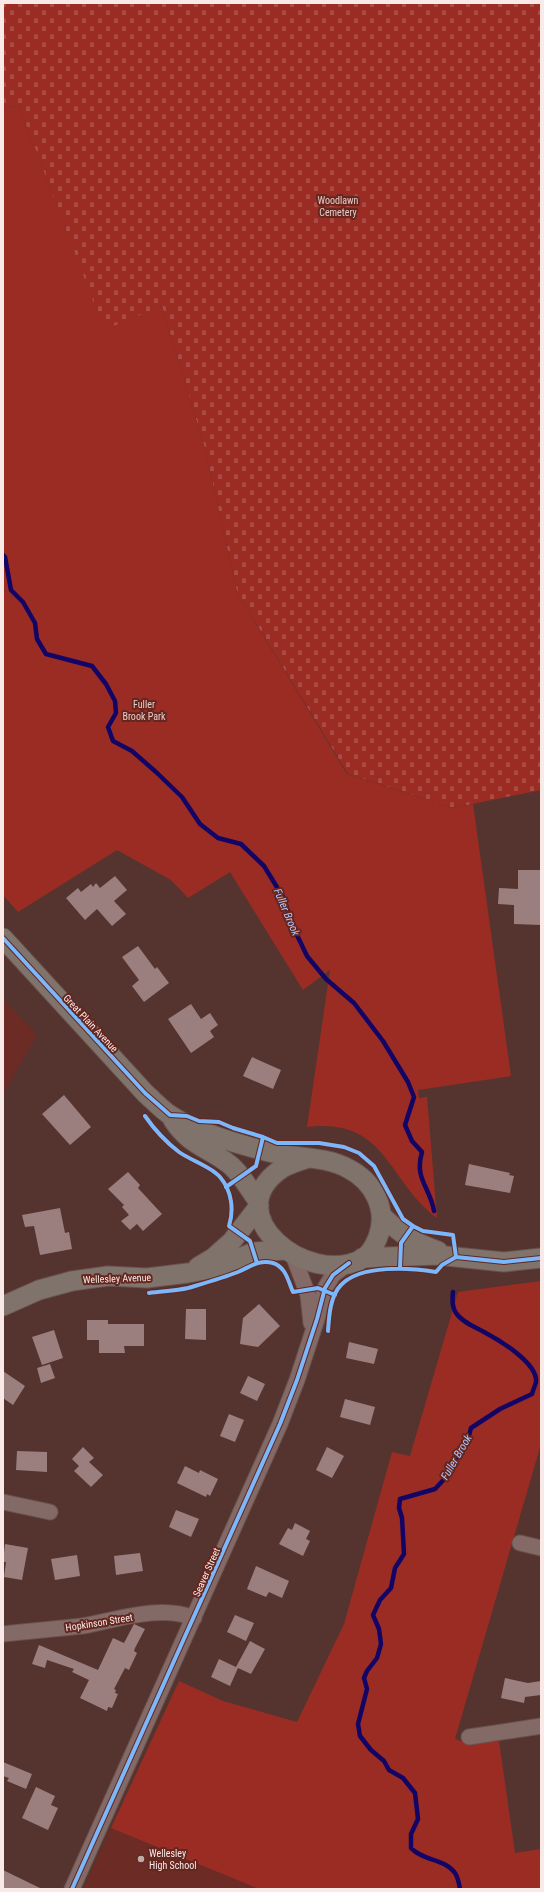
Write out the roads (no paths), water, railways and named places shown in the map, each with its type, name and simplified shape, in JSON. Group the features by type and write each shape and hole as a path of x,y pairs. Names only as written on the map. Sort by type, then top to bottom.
{"main road":[{"name":"Great Plain Avenue","path":"3,938 145,1093 170,1115 181,1132 197,1145 230,1165 258,1204"},
{"name":"Great Plain Avenue","path":"170,1115 236,1143 278,1154 309,1158"},
{"path":"356,1261 373,1247 381,1227 382,1216 376,1196 364,1179 348,1168 326,1161 309,1158 286,1166 276,1172 262,1191 258,1204 261,1220 289,1253 318,1263 337,1266 356,1261 416,1255 504,1262 541,1258"},
{"name":"Wellesley Avenue","path":"188,1272 213,1258 232,1241 258,1204"},
{"path":"382,1216 399,1232 415,1242 456,1257"},
{"name":"Wellesley Avenue","path":"3,1306 38,1290 83,1279 108,1276 147,1278 216,1268 254,1252 289,1253"}],"street":[{"name":"Seaver Street","path":"289,1253 308,1295 311,1319 311,1336"},
{"name":"Seaver Street","path":"72,1889 194,1618 291,1397 325,1288 333,1275 356,1261"},
{"path":"3,1502 50,1512"},
{"path":"520,1543 541,1548"},
{"name":"Hopkinson Street","path":"3,1634 82,1626 160,1612 178,1613 194,1618"},
{"path":"469,1737 541,1726"}],"waterway":[{"name":"Fuller Brook","path":"3,555 5,557 11,590 23,602 35,623 37,639 46,654 92,666 106,684 115,701 116,713 108,727 113,741 132,751 156,772 182,797 200,824 218,838 241,844 264,866 283,897 295,931 307,956 326,979 354,1003 383,1041 408,1082 414,1097 405,1125 412,1141 422,1152 420,1161 421,1176 434,1211"},
{"name":"Fuller Brook","path":"453,1292 453,1306 459,1316 465,1322 508,1346 531,1367 535,1375 536,1382 532,1394 500,1409 471,1428 468,1439 462,1445 448,1475 435,1489 400,1499 399,1508 402,1518 404,1554 395,1568 391,1588 380,1600 373,1615 379,1629 381,1644 377,1658 367,1671 364,1678 367,1689 358,1724 360,1736 371,1750 384,1761 389,1770 403,1778 415,1793 418,1819 411,1834 411,1848 421,1855 450,1868 457,1876 460,1889"}],"place":[{"name":"Wellesley High School","path":"141,1859"}],"park label":[{"name":"Woodlawn Cemetery","path":"338,206"},
{"name":"Fuller Brook Park","path":"144,710"}]}
